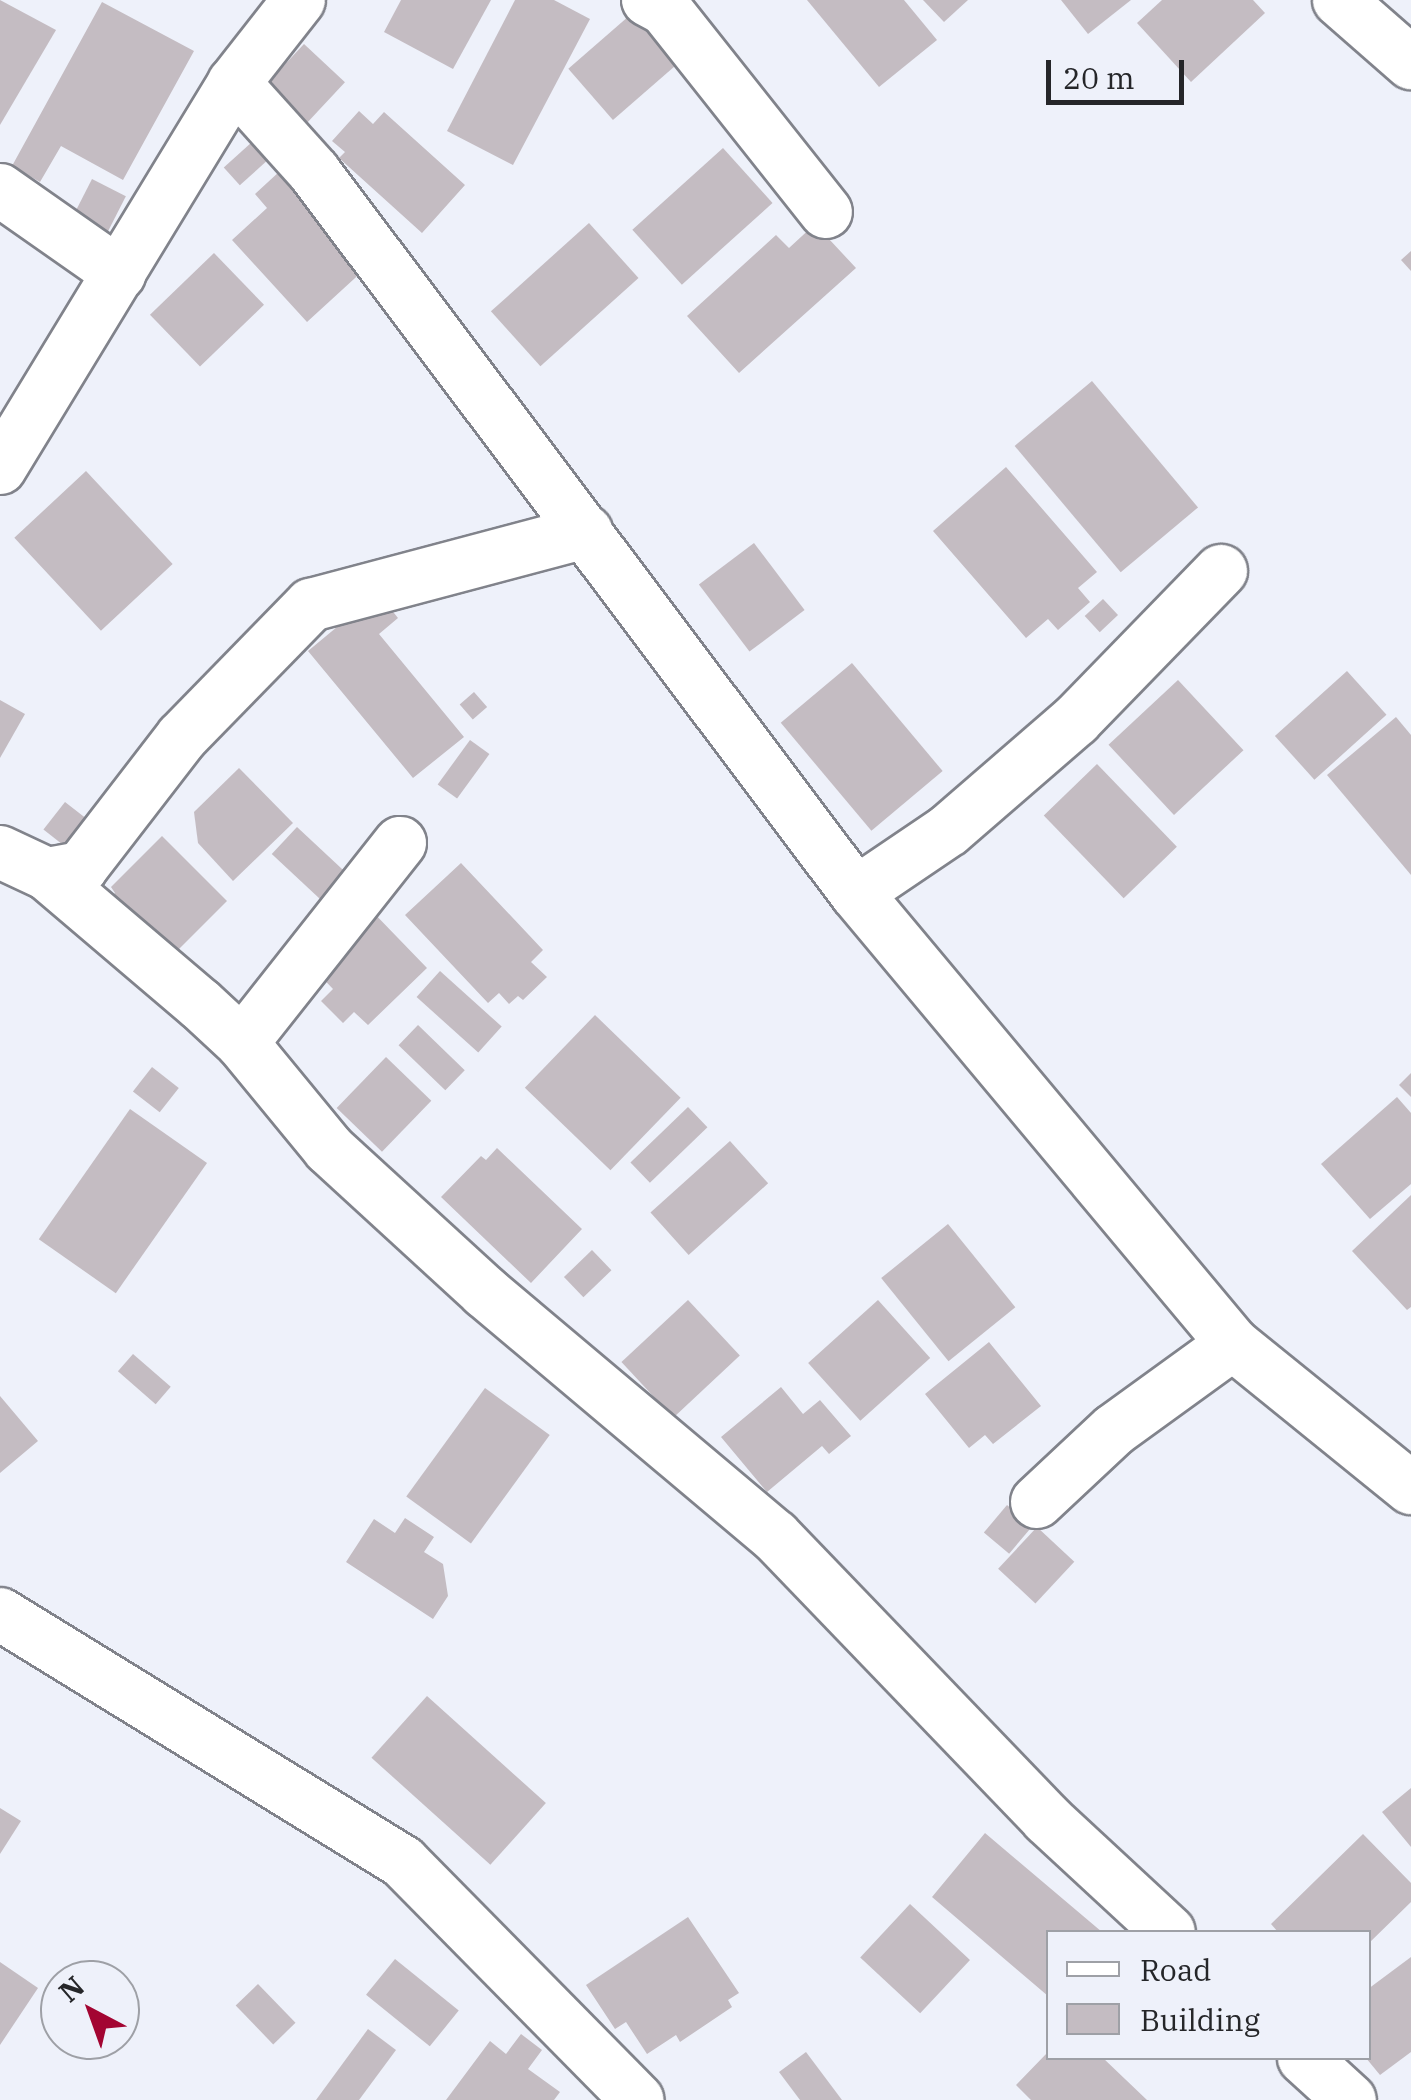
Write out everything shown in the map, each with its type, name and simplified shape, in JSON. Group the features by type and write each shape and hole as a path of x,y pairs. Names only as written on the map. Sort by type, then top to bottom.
{"street":[{"path":"0,468 234,83 299,0"},
{"path":"648,0 666,9 826,212"},
{"path":"1338,0 1411,63"},
{"path":"234,83 314,172 856,893 1233,1344 1411,1488"},
{"path":"0,190 120,274"},
{"path":"47,874 82,868 182,737 311,605 586,532"},
{"path":"856,893 949,830 1076,720 1220,570"},
{"path":"242,1043 400,843"},
{"path":"0,852 47,874 242,1043 329,1149 485,1292 774,1536 1048,1819 1167,1930"},
{"path":"1037,1502 1114,1430 1233,1344"},
{"path":"0,1614 403,1862 638,2100"},
{"path":"1306,2060 1350,2100"}],"building":[{"path":"0,0 56,30 0,125"},
{"path":"401,0 491,0 453,69 384,32"},
{"path":"515,0 554,0 590,19 513,165 447,131"},
{"path":"807,0 904,0 937,40 879,87"},
{"path":"923,0 968,0 944,22"},
{"path":"1061,0 1131,0 1088,34"},
{"path":"1162,0 1253,0 1265,13 1191,82 1137,23"},
{"path":"102,2 194,51 123,180 61,146 40,182 12,166"},
{"path":"637,9 682,60 613,120 568,69"},
{"path":"304,44 345,82 303,128 262,89"},
{"path":"359,111 373,124 384,112 465,185 422,233 339,158 345,152 332,141"},
{"path":"252,142 268,160 240,185 224,167"},
{"path":"723,148 773,203 682,285 632,230"},
{"path":"280,171 366,268 307,322 232,240 267,208 255,194"},
{"path":"92,179 126,196 101,245 67,228"},
{"path":"589,223 639,278 540,366 491,311"},
{"path":"815,224 856,268 739,373 687,316 776,235 789,248"},
{"path":"1411,251 1411,271 1401,260"},
{"path":"214,253 264,305 200,367 150,315"},
{"path":"1092,381 1198,507 1121,572 1015,446"},
{"path":"1006,467 1097,572 1078,588 1090,602 1058,630 1048,619 1026,638 933,531"},
{"path":"86,471 173,564 101,631 14,538"},
{"path":"754,543 805,610 749,652 699,585"},
{"path":"378,593 398,618 379,634 464,737 413,778 308,651"},
{"path":"1103,599 1118,615 1100,632 1085,616"},
{"path":"852,663 943,771 871,831 781,723"},
{"path":"1347,671 1386,715 1314,780 1275,736"},
{"path":"1178,680 1243,750 1174,815 1109,745"},
{"path":"474,692 487,707 473,720 460,704"},
{"path":"0,700 25,714 0,758"},
{"path":"1396,717 1411,735 1411,875 1327,775"},
{"path":"470,740 489,754 457,799 438,784"},
{"path":"1097,764 1177,847 1124,898 1044,815"},
{"path":"239,768 293,823 233,881 198,843 194,812"},
{"path":"65,802 98,828 77,855 43,830"},
{"path":"297,827 356,882 331,909 272,854"},
{"path":"162,836 227,901 176,952 108,900 115,893 111,887"},
{"path":"461,863 543,950 531,962 547,977 523,1000 518,996 509,1004 499,993 488,1003 405,915"},
{"path":"368,907 427,968 368,1025 354,1012 343,1023 321,1001 333,989 309,964"},
{"path":"440,971 502,1027 478,1053 417,997"},
{"path":"595,1015 681,1098 610,1170 525,1088"},
{"path":"418,1025 465,1070 445,1090 399,1045"},
{"path":"386,1057 431,1101 382,1152 337,1108"},
{"path":"152,1067 179,1088 160,1112 133,1091"},
{"path":"1411,1073 1411,1097 1399,1085"},
{"path":"1397,1097 1411,1113 1411,1184 1370,1219 1321,1164"},
{"path":"688,1107 707,1127 650,1183 630,1163"},
{"path":"130,1109 207,1163 116,1293 39,1239"},
{"path":"730,1141 768,1183 689,1255 650,1213"},
{"path":"497,1148 582,1229 531,1283 441,1197 481,1156 486,1160"},
{"path":"1411,1195 1411,1307 1407,1310 1352,1251"},
{"path":"948,1224 1015,1307 949,1361 881,1278"},
{"path":"592,1250 611,1270 583,1297 564,1277"},
{"path":"688,1300 740,1356 673,1418 621,1362"},
{"path":"878,1300 930,1358 860,1421 808,1363"},
{"path":"989,1342 1041,1406 993,1444 985,1435 969,1448 925,1394"},
{"path":"133,1354 171,1387 156,1404 118,1371"},
{"path":"781,1387 803,1414 820,1400 851,1436 829,1454 822,1446 767,1492 721,1437"},
{"path":"485,1388 550,1435 471,1543 406,1496"},
{"path":"0,1396 38,1441 0,1473"},
{"path":"1007,1505 1032,1526 1009,1554 984,1533"},
{"path":"405,1518 434,1537 424,1552 443,1564 448,1596 433,1619 346,1562 374,1519 395,1533"},
{"path":"1037,1527 1074,1562 1035,1603 998,1569"},
{"path":"427,1696 546,1803 490,1865 371,1758"},
{"path":"1411,1788 1411,1847 1382,1812"},
{"path":"0,1808 21,1821 0,1854"},
{"path":"985,1833 1100,1930 1046,1930 1046,1994 932,1897"},
{"path":"1363,1834 1411,1883 1411,1902 1371,1941 1371,1930 1276,1930 1271,1924"},
{"path":"910,1904 970,1960 920,2013 860,1957"},
{"path":"688,1917 739,1993 728,2000 732,2007 680,2042 676,2035 647,2054 626,2022 615,2029 586,1985"},
{"path":"1411,1957 1411,2052 1380,2075 1368,2060 1371,2060 1371,1987"},
{"path":"395,1959 459,2011 430,2046 366,1995"},
{"path":"0,1962 38,1988 0,2045"},
{"path":"258,1984 296,2023 273,2044 236,2006"},
{"path":"368,2029 396,2050 359,2100 316,2100"},
{"path":"521,2034 542,2050 528,2069 560,2092 554,2100 446,2100 490,2041 506,2054"},
{"path":"806,2052 842,2100 800,2100 779,2072"},
{"path":"1046,2054 1046,2060 1105,2060 1147,2100 1031,2100 1016,2085"}]}
